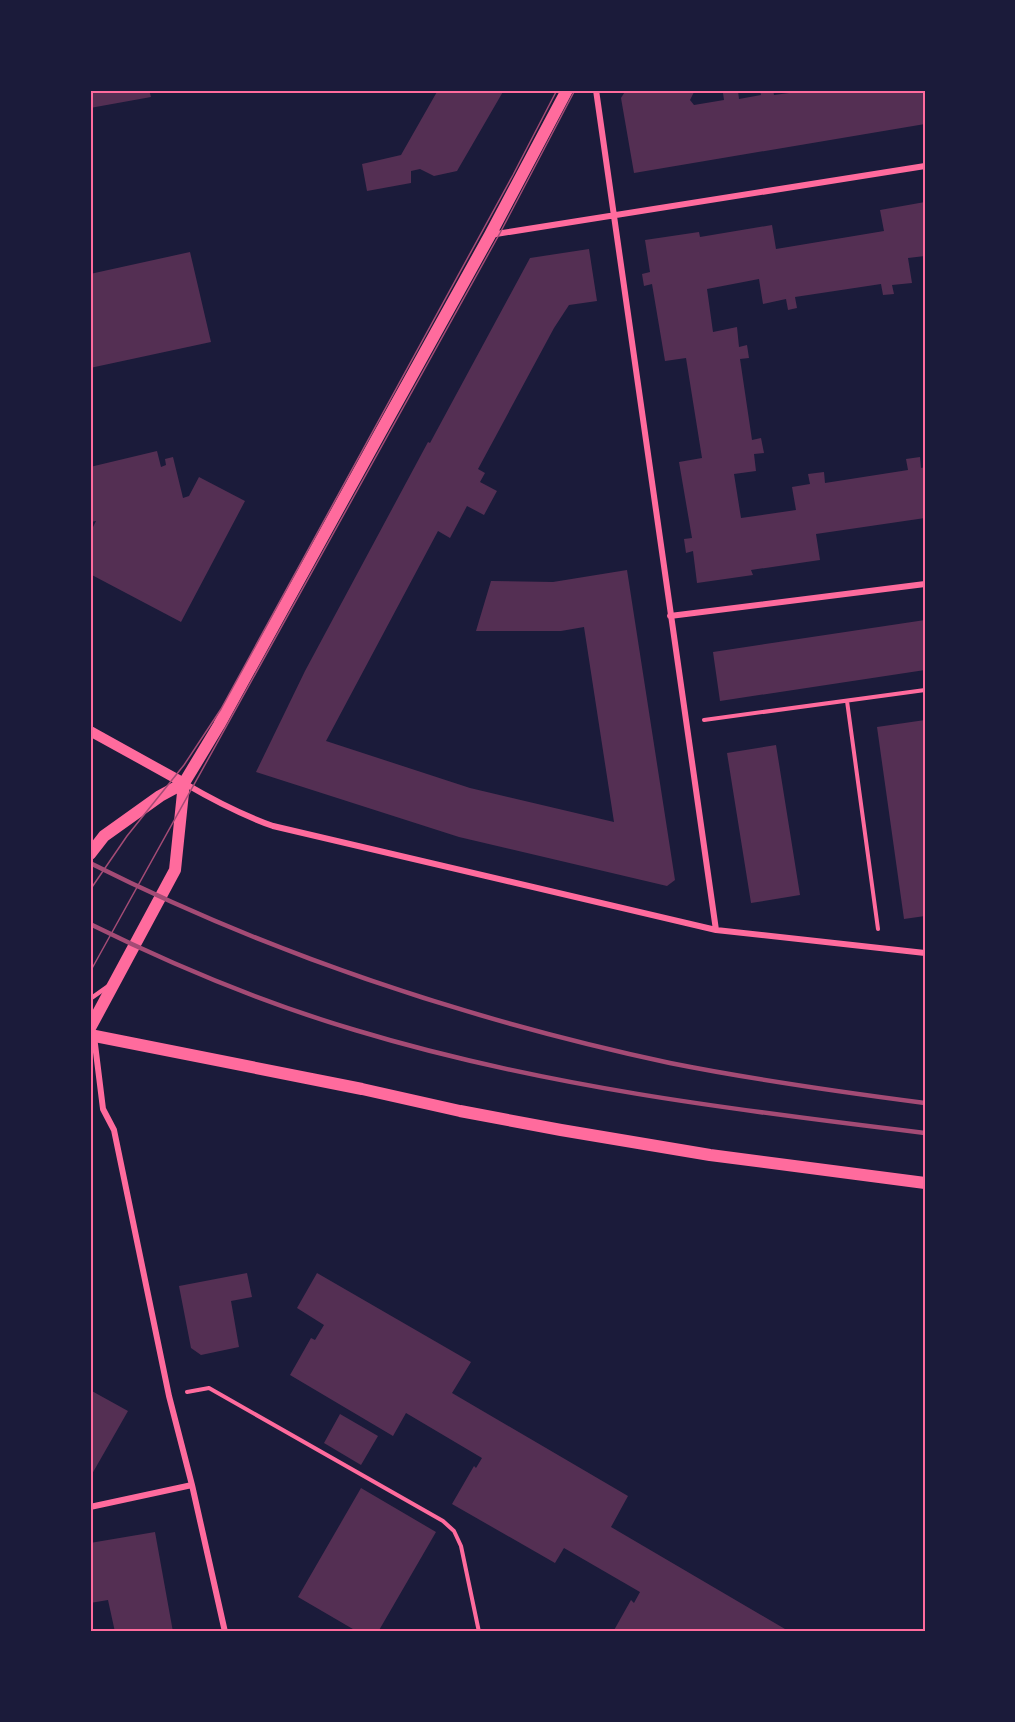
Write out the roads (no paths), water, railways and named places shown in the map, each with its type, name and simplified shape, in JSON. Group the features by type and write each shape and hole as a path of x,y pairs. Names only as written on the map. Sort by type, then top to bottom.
{"main road":[{"path":"567,90 490,235 219,725 184,783 175,870 91,1033 460,1111 561,1130 710,1155 925,1183"},
{"path":"90,854 104,836 160,796 184,783"}],"street":[{"path":"596,90 716,930"},
{"path":"490,235 925,166"},
{"path":"670,616 925,584"},
{"path":"90,731 213,800 273,826 716,930 925,953"},
{"path":"91,1033 103,1109 114,1130 169,1396 192,1485 225,1632"},
{"path":"90,1506 192,1485"}],"lane":[{"path":"90,999 116,981"}],"tram line":[{"path":"90,890 127,836 184,765 221,709 513,175 557,90"},
{"path":"90,972 500,233 575,90"}],"railway":[{"path":"90,863 230,927 301,955 447,1005 521,1027 670,1063 798,1085 925,1103"},
{"path":"90,924 187,969 254,996 355,1030 425,1050 637,1094 925,1133"}]}
